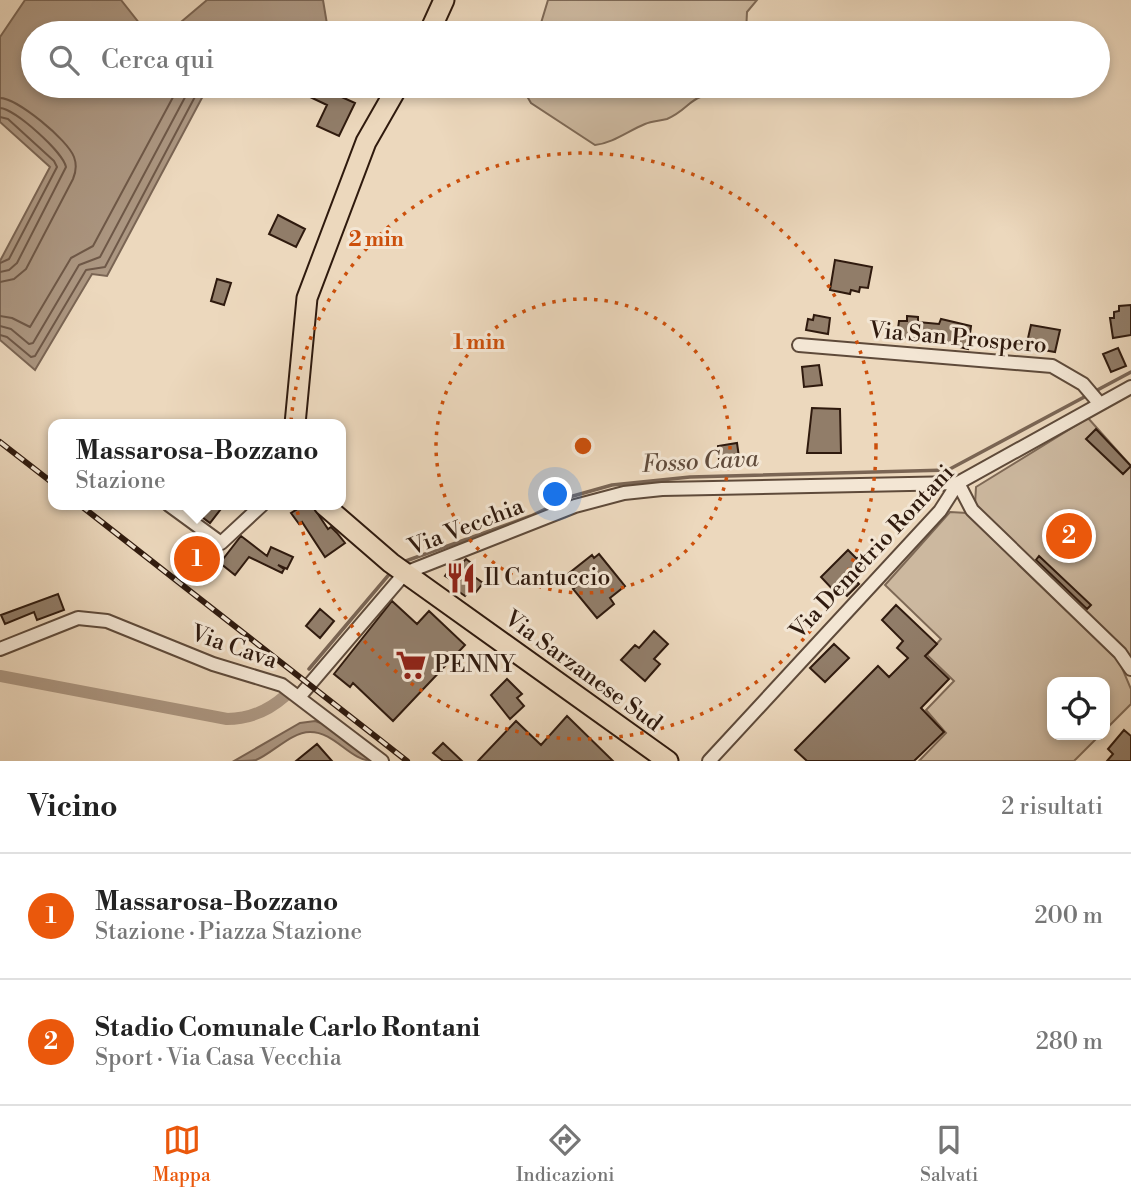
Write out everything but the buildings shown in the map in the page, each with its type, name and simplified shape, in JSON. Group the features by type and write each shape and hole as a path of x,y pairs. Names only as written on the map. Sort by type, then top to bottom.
{"main road":[{"path":"434,21 444,0"},
{"path":"295,419 307,298 366,142 391,98"},
{"name":"Via Sarzanese Sud","path":"330,510 400,569 668,761"}],"street":[{"name":"Via San Prospero","path":"799,345 1027,361 1052,366 1083,384 1095,397"},
{"name":"Via Demetrio Rontani","path":"709,761 940,511 958,483 1095,397 1131,387"},
{"name":"Via Vecchia","path":"400,569 575,506 624,493 662,489 958,483"},
{"path":"958,483 972,510 1120,653 1131,669"},
{"path":"176,510 221,543 257,510"},
{"path":"299,697 400,569"},
{"name":"Via Cava","path":"0,649 78,618 107,621 213,664 282,685 382,761"}],"shaded area":[{"path":"548,0 757,0 747,12 747,21 542,21"},
{"path":"528,98 698,98 667,119 648,123 595,145 531,103"},
{"path":"1088,418 1131,466 1131,660 975,505 976,487"},
{"path":"950,512 967,513 1117,656 1131,689 1131,704 1110,725 1110,677 1047,677 1047,740 1095,740 1074,761 919,761 946,733 926,710 954,681 927,655 941,639 885,585"}],"water":[{"path":"25,0 121,0 138,21 21,21 21,98 202,98 107,276 92,274 35,370 0,340 0,261 50,167 0,122 0,37"},
{"path":"207,0 323,0 326,21 182,21"},
{"path":"315,721 329,726 374,761 357,756 319,733 310,732 296,735 256,760 234,761 300,723"}],"waterway":[{"name":"Fosso Cava","path":"403,562 531,516 573,496 612,485 690,477 948,470 1131,372"},
{"name":"Fosso Cava","path":"309,669 392,571"},
{"path":"0,676 227,719 258,713 285,696"}],"railway":[{"path":"0,442 48,479"},
{"path":"86,510 407,761"}],"place":[{"name":"Stadio Comunale Carlo Rontani","path":"1069,536"},
{"name":"Massarosa-Bozzano","path":"197,559"},
{"name":"Il Cantuccio","path":"461,578"},
{"name":"PENNY","path":"411,665"}]}
